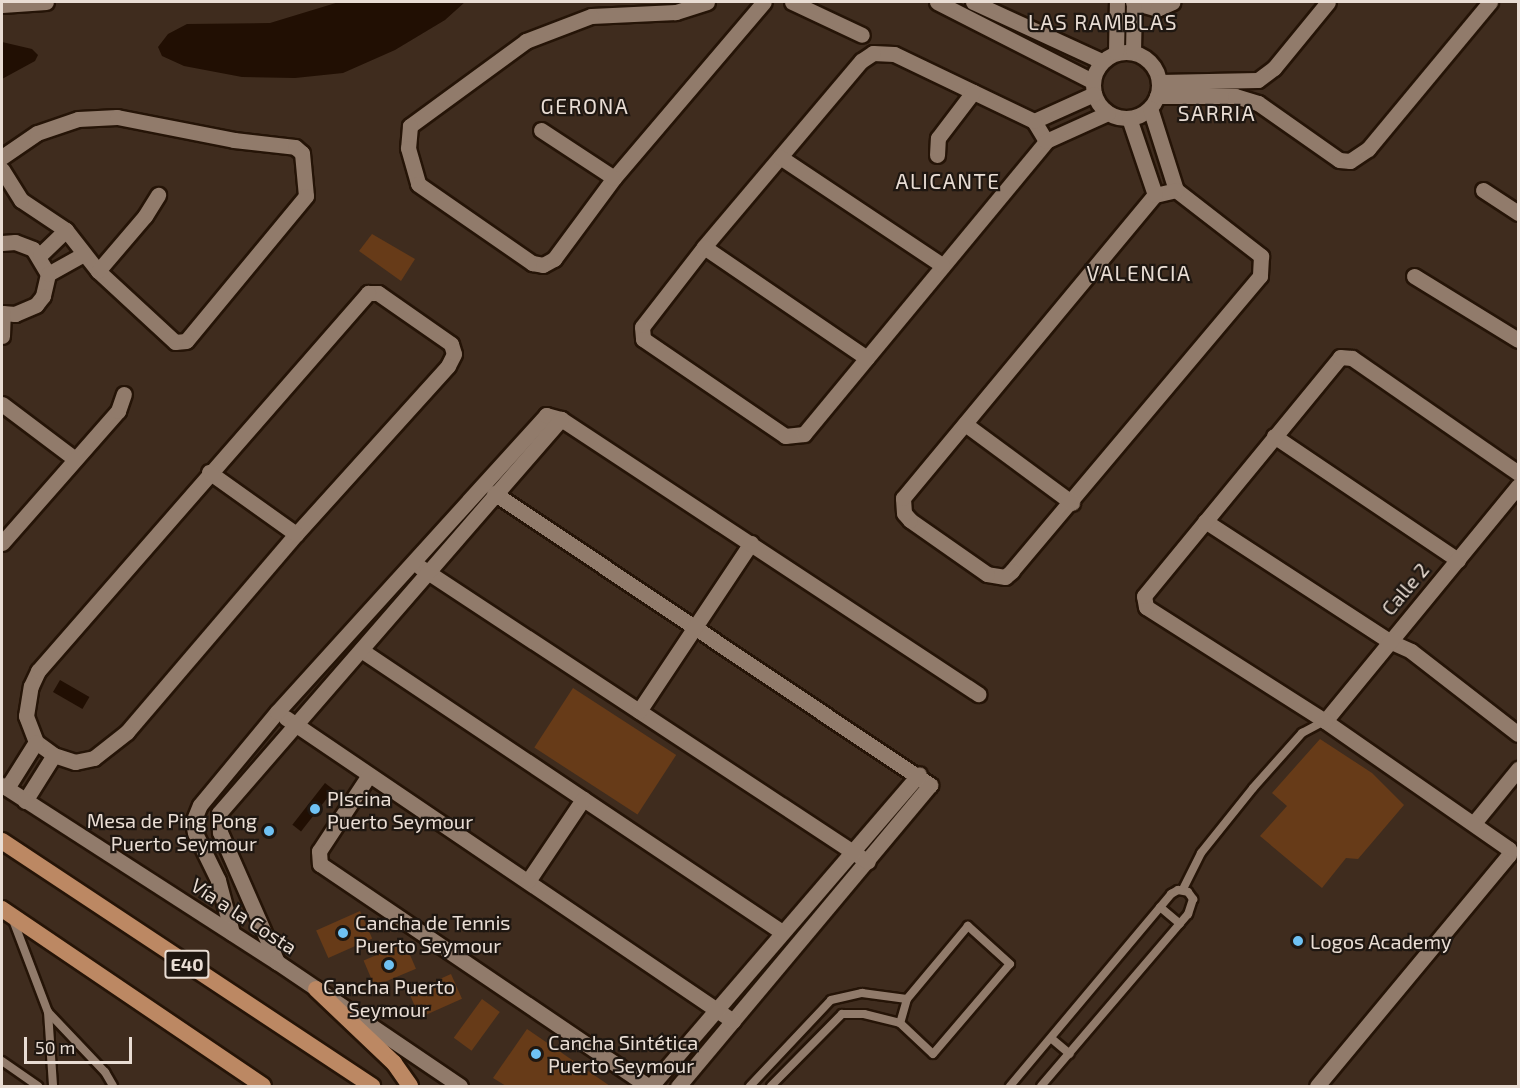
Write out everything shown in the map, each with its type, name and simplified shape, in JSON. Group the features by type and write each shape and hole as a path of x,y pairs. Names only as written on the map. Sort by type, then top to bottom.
{"highway":[{"name":"E40","path":"2,841 372,1086"},
{"path":"7,912 263,1086"},
{"path":"316,989 394,1063 410,1086"}],"street":[{"path":"2,5 46,2"},
{"path":"707,2 676,12 591,16 526,41 408,130 411,165 418,184 532,263 543,265 554,259 614,178 763,2"},
{"path":"749,2 763,2"},
{"path":"792,2 862,35"},
{"path":"938,2 1093,87 1108,113"},
{"path":"973,2 1101,61"},
{"path":"1116,52 1117,2"},
{"path":"1133,52 1133,2 1157,9 1173,2"},
{"path":"1129,118 1156,96 1258,80 1274,68 1328,2"},
{"path":"1156,96 1235,96 1258,103 1339,160 1350,161 1368,149 1490,2"},
{"path":"1034,121 1093,87 1101,61 1116,52 1133,52 1146,58 1176,190 1261,256 1260,276 1072,503 1005,577 987,574 910,520 903,513 903,498 1155,195 1176,190"},
{"path":"1046,141 1034,121 894,54 873,53 861,61 704,248 642,327 643,339 652,348 786,436 796,438 804,434 1046,141 1108,113 1129,118"},
{"path":"937,155 938,138 973,92"},
{"path":"2,157 47,130 78,119 117,117 234,140 285,143 302,153 306,196 299,209 186,341 175,342 98,271 66,230 21,200 2,170"},
{"path":"1129,118 1155,195"},
{"path":"541,130 614,178"},
{"path":"780,157 942,265"},
{"path":"1483,190 1518,213"},
{"path":"98,271 145,216 158,195"},
{"path":"40,255 66,230"},
{"path":"2,336 2,313 26,312 36,305 47,285 48,274 40,255 24,244 3,240"},
{"path":"704,248 867,358"},
{"path":"48,274 84,254"},
{"path":"1414,276 1518,340"},
{"path":"368,293 378,293 451,344 454,354 448,366 296,534 119,740 85,761 75,762 54,755 36,742 26,716 31,686 38,671 209,472 368,293"},
{"path":"1317,1086 1509,855 1505,844 1325,721 1146,607 1146,591 1341,357 1346,356 1518,473"},
{"path":"2,543 118,411 124,394"},
{"path":"2,404 75,459"},
{"path":"232,933 218,880 198,843 193,822 200,805 277,712 544,416 550,414 561,418 978,694"},
{"path":"277,962 218,820 224,804 361,650 561,418"},
{"path":"965,424 1072,503"},
{"path":"1274,436 1458,560"},
{"path":"209,472 296,534"},
{"name":"Calle 2","path":"1325,721 1518,486"},
{"path":"494,493 929,782 929,790 678,1086"},
{"path":"1205,521 1389,641 1411,651 1518,734"},
{"path":"639,711 751,543"},
{"path":"413,562 868,862"},
{"path":"361,650 782,932"},
{"path":"277,712 733,1021"},
{"path":"4,787 36,742"},
{"path":"25,801 54,755"},
{"path":"1474,823 1518,769"},
{"path":"369,775 319,852 320,864 650,1086 919,774"},
{"name":"Vía a la Costa","path":"4,787 277,962 460,1086"},
{"path":"528,881 583,799"}],"lane":[{"path":"1010,1086 1052,1039 1171,894 1183,889 1201,853 1253,788 1302,733 1325,721"},
{"path":"1041,1086 1180,924 1193,899 1183,889"},
{"path":"1160,907 1180,924"},
{"path":"7,912 48,1012 52,1086"},
{"path":"771,1086 842,1014 864,1014 900,1023 933,1054 1010,964 968,926 907,999 900,1023"},
{"path":"750,1086 831,999 862,993 907,999"},
{"path":"48,1012 105,1072 113,1086"},
{"path":"1052,1039 1070,1054"},
{"path":"2,1062 38,1086"}],"shaded area":[{"path":"339,2 465,2 445,20 395,50 343,73 295,78 242,77 184,66 162,56 158,47 168,34 187,24 270,23"},
{"path":"2,42 32,49 38,55 35,61 2,79"},
{"path":"372,234 415,259 401,281 359,251"},
{"path":"60,680 89,697 82,709 53,692"},
{"path":"573,688 676,755 637,815 534,748"},
{"path":"1320,739 1372,773 1404,805 1358,859 1346,858 1322,888 1260,836 1287,806 1272,793"},
{"name":"PIscina Puerto Seymour","path":"325,783 334,790 301,832 292,825"},
{"name":"Cancha de Tennis Puerto Seymour","path":"360,911 372,938 328,958 316,931"},
{"name":"Cancha Puerto Seymour","path":"405,943 416,969 375,986 364,961"},
{"path":"451,974 462,999 420,1017 409,993"},
{"path":"482,999 500,1012 472,1051 454,1038"},
{"name":"Cancha Sintética Puerto Seymour","path":"527,1029 610,1086 506,1086 493,1078"}],"place":[{"name":"PIscina Puerto Seymour","path":"315,809"},
{"name":"Mesa de Ping Pong Puerto Seymour","path":"269,831"},
{"name":"Cancha de Tennis Puerto Seymour","path":"343,933"},
{"name":"Logos Academy","path":"1298,941"},
{"name":"Cancha Puerto Seymour","path":"389,965"},
{"name":"Cancha Sintética Puerto Seymour","path":"536,1054"}],"district":[{"name":"LAS RAMBLAS","path":"1103,22"},
{"name":"GERONA","path":"585,106"},
{"name":"SARRIA","path":"1217,113"},
{"name":"ALICANTE","path":"948,181"},
{"name":"VALENCIA","path":"1139,273"}]}
